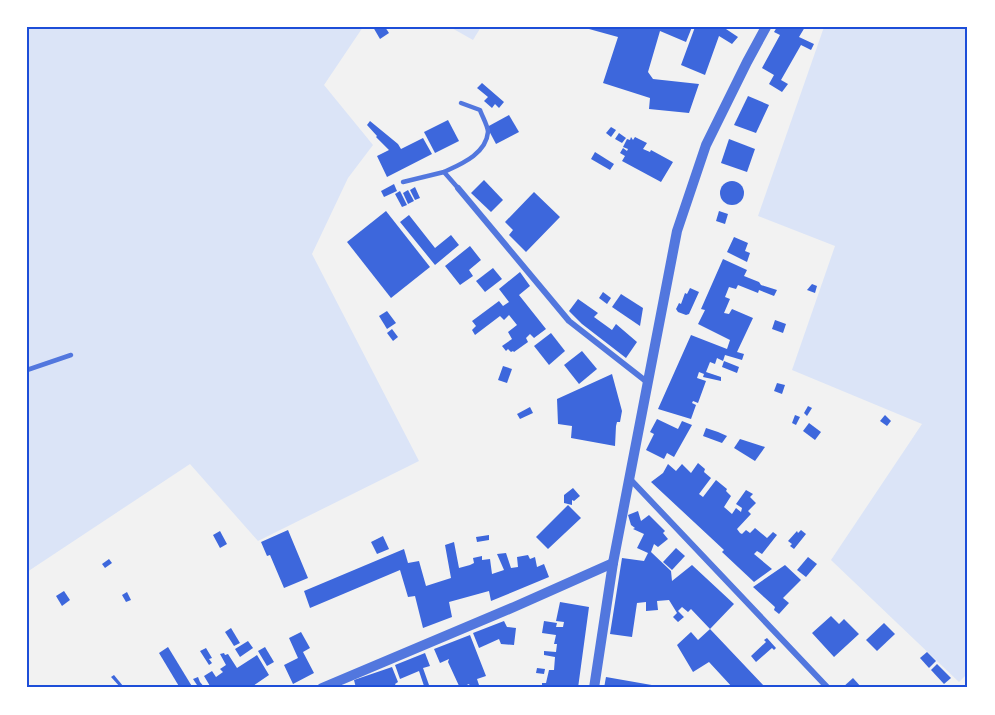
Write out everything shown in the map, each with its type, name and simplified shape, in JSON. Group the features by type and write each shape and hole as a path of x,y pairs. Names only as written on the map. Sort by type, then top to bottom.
{"street":[{"path":"594,688 613,563 677,231 711,134 766,27"},
{"path":"458,188 569,321 647,382"},
{"path":"629,478 828,688"},
{"path":"321,688 347,683 613,563"}],"lane":[{"path":"403,182 444,172 466,162 483,147 488,131 480,110 461,103"},
{"path":"444,172 458,188"},
{"path":"27,370 71,355"}],"shaded area":[{"path":"27,27 363,27 324,85 373,145 348,178 312,254 419,461 258,541 190,464 27,572"},
{"path":"450,27 481,27 473,40"},
{"path":"824,27 968,27 968,673 959,682 831,560 922,424 792,370 835,246 758,216"}],"building":[{"path":"373,27 385,27 389,33 380,39"},
{"path":"590,27 692,27 686,42 660,31 648,72 653,79 699,84 689,113 649,109 650,98 603,83 618,37 589,29"},
{"path":"695,27 723,27 738,37 732,44 719,36 705,75 681,65"},
{"path":"777,27 805,27 799,37 814,44 811,50 801,45 781,80 788,84 782,92 769,84 774,75 762,68 780,35 774,32"},
{"path":"482,83 504,102 499,108 495,104 492,108 484,101 488,97 477,88"},
{"path":"748,96 769,105 756,133 734,125"},
{"path":"509,115 519,132 496,144 487,127"},
{"path":"448,120 459,141 435,153 424,132"},
{"path":"370,121 401,149 423,138 432,154 387,177 377,156 389,150 367,125"},
{"path":"611,127 616,130 611,137 606,133"},
{"path":"619,133 626,138 622,143 615,139"},
{"path":"631,137 633,140 635,137 647,143 643,149 650,152 651,150 673,162 661,182 622,161 625,156 620,153 623,148 627,151 628,149 623,147 627,139 630,140"},
{"path":"729,139 755,149 747,172 721,163"},
{"path":"595,152 614,164 610,170 591,159"},
{"path":"484,180 503,200 491,212 471,193"},
{"path":"732,181 741,184 744,193 741,202 732,205 723,202 720,193 723,184"},
{"path":"394,184 397,191 384,197 381,191"},
{"path":"415,187 420,198 415,200 410,190"},
{"path":"408,190 414,201 408,204 403,193"},
{"path":"400,191 407,205 402,207 395,194"},
{"path":"534,192 560,217 526,252 509,235 513,230 505,222"},
{"path":"386,211 430,267 391,298 347,242"},
{"path":"719,211 728,214 725,224 716,221"},
{"path":"409,215 435,248 451,235 459,245 435,265 400,222"},
{"path":"734,237 748,243 745,251 750,253 747,262 727,252"},
{"path":"470,246 481,260 469,270 473,276 460,285 445,266"},
{"path":"723,259 747,270 744,276 777,290 774,296 759,290 758,293 738,285 736,289 729,287 725,297 730,299 724,313 729,314 732,309 753,318 737,352 744,354 742,360 725,355 723,361 717,358 715,364 710,362 706,372 721,377 721,381 703,377 704,374 699,372 697,378 706,381 698,403 693,401 692,403 696,405 691,419 658,409 691,335 727,349 730,340 698,324 705,310 701,309"},
{"path":"493,268 502,279 485,292 476,281"},
{"path":"520,272 530,286 519,295 546,329 534,338 530,334 526,338 528,342 511,352 508,349 506,351 502,346 512,339 508,332 517,325 509,315 504,320 500,316 475,335 472,330 476,326 472,321 499,301 503,306 509,302 499,289"},
{"path":"812,284 817,286 815,293 807,290"},
{"path":"690,288 699,292 689,314 686,315 676,309"},
{"path":"603,292 611,298 607,304 599,298"},
{"path":"621,294 643,308 640,326 612,307"},
{"path":"578,299 598,313 594,317 612,330 616,324 637,342 626,358 569,311"},
{"path":"387,311 396,323 387,329 379,316"},
{"path":"775,320 786,324 783,333 772,329"},
{"path":"392,329 398,337 393,341 387,333"},
{"path":"551,333 565,351 549,365 534,346"},
{"path":"582,351 597,369 579,384 564,365"},
{"path":"724,361 739,367 737,373 722,367"},
{"path":"503,366 512,369 507,383 498,380"},
{"path":"612,374 622,411 620,422 617,422 616,426 615,446 571,438 572,426 558,424 557,399"},
{"path":"777,383 785,385 782,394 774,391"},
{"path":"808,406 812,408 807,416 804,413"},
{"path":"530,407 533,413 520,419 517,414"},
{"path":"795,415 800,417 796,425 792,423"},
{"path":"885,415 891,421 887,426 880,421"},
{"path":"657,419 678,429 682,421 692,425 674,457 667,453 664,459 646,450 654,434 650,432"},
{"path":"809,423 821,432 815,440 803,431"},
{"path":"706,428 727,436 722,443 703,436"},
{"path":"740,439 765,447 755,461 734,448"},
{"path":"698,463 711,478 699,494 703,497 716,480 727,489 726,491 731,496 724,507 732,514 736,508 741,512 742,508 736,504 746,490 753,494 750,497 756,503 748,511 751,514 737,529 740,533 746,530 750,533 755,528 767,538 773,532 777,535 762,554 757,551 754,554 772,569 754,582 722,552 724,550 651,482 663,473 668,464 676,471 682,464 691,473"},
{"path":"573,488 580,496 572,500 572,505 564,503 564,495"},
{"path":"568,505 581,518 548,549 536,537"},
{"path":"638,511 641,521 649,515 665,531 663,533 668,539 658,547 654,544 651,552 671,571 672,581 692,565 734,604 710,629 691,609 688,612 682,607 678,611 684,617 678,622 673,617 677,613 669,600 657,601 658,610 646,611 646,602 637,603 632,637 610,634 622,558 644,561 648,553 637,548 644,534 633,529 635,528 631,525 628,515"},
{"path":"288,530 308,578 284,588 270,555 267,556 261,542"},
{"path":"801,530 806,534 794,549 788,541 797,531 798,533"},
{"path":"220,531 227,544 220,548 213,535"},
{"path":"489,535 489,540 477,542 476,537"},
{"path":"383,536 389,549 377,554 371,542"},
{"path":"454,542 459,568 474,563 473,558 482,556 482,560 490,559 492,574 504,570 497,554 506,553 511,568 518,567 517,557 528,555 530,559 535,557 537,567 544,564 549,577 491,601 489,591 449,602 452,617 423,628 415,596 408,597 400,570 310,608 304,591 404,549 408,563 419,561 426,586 451,578 445,545"},
{"path":"676,548 685,556 672,570 663,562"},
{"path":"808,557 817,564 806,577 797,570"},
{"path":"109,559 112,563 105,568 102,564"},
{"path":"785,565 801,580 783,598 789,603 779,614 774,610 775,607 753,587"},
{"path":"64,591 70,600 62,606 56,596"},
{"path":"127,592 131,600 126,602 122,595"},
{"path":"560,602 589,607 578,688 542,687 542,683 546,683 549,670 554,670 555,657 544,655 544,651 556,652 557,644 554,644 556,635 542,633 544,621 557,623 556,627 563,627 564,622 556,621"},
{"path":"831,616 839,624 844,619 859,634 834,657 812,633"},
{"path":"504,621 507,627 516,628 514,645 501,644 499,639 479,648 473,633"},
{"path":"884,623 895,634 877,651 866,640"},
{"path":"231,628 240,643 234,646 225,632"},
{"path":"710,629 766,688 733,688 709,662 693,672 677,645 691,632 698,640"},
{"path":"301,632 310,648 303,652 314,673 293,684 284,665 298,658 289,638"},
{"path":"470,635 486,676 477,679 480,688 471,688 469,684 460,688 448,662 449,659 440,663 434,649"},
{"path":"767,638 776,648 774,650 772,648 756,662 751,656 766,642 764,640"},
{"path":"248,641 253,648 240,657 235,649"},
{"path":"168,647 193,688 180,688 159,653"},
{"path":"265,647 274,662 267,666 258,651"},
{"path":"206,648 212,658 209,659 212,663 209,665 200,651"},
{"path":"927,652 936,661 929,668 920,658"},
{"path":"425,653 430,666 423,668 429,685 424,686 419,671 400,679 395,665"},
{"path":"220,654 228,654 237,668 257,655 269,675 250,688 208,688 210,686 204,676 212,671 216,677 223,672 220,669 226,665"},
{"path":"937,664 951,678 944,684 931,670"},
{"path":"392,667 398,682 395,684 397,688 356,688 354,680"},
{"path":"537,668 545,669 544,674 536,673"},
{"path":"114,675 123,686 121,688 111,677"},
{"path":"198,677 205,688 199,688 193,679"},
{"path":"606,677 663,687 663,688 604,688"},
{"path":"853,678 862,688 842,688"}]}
